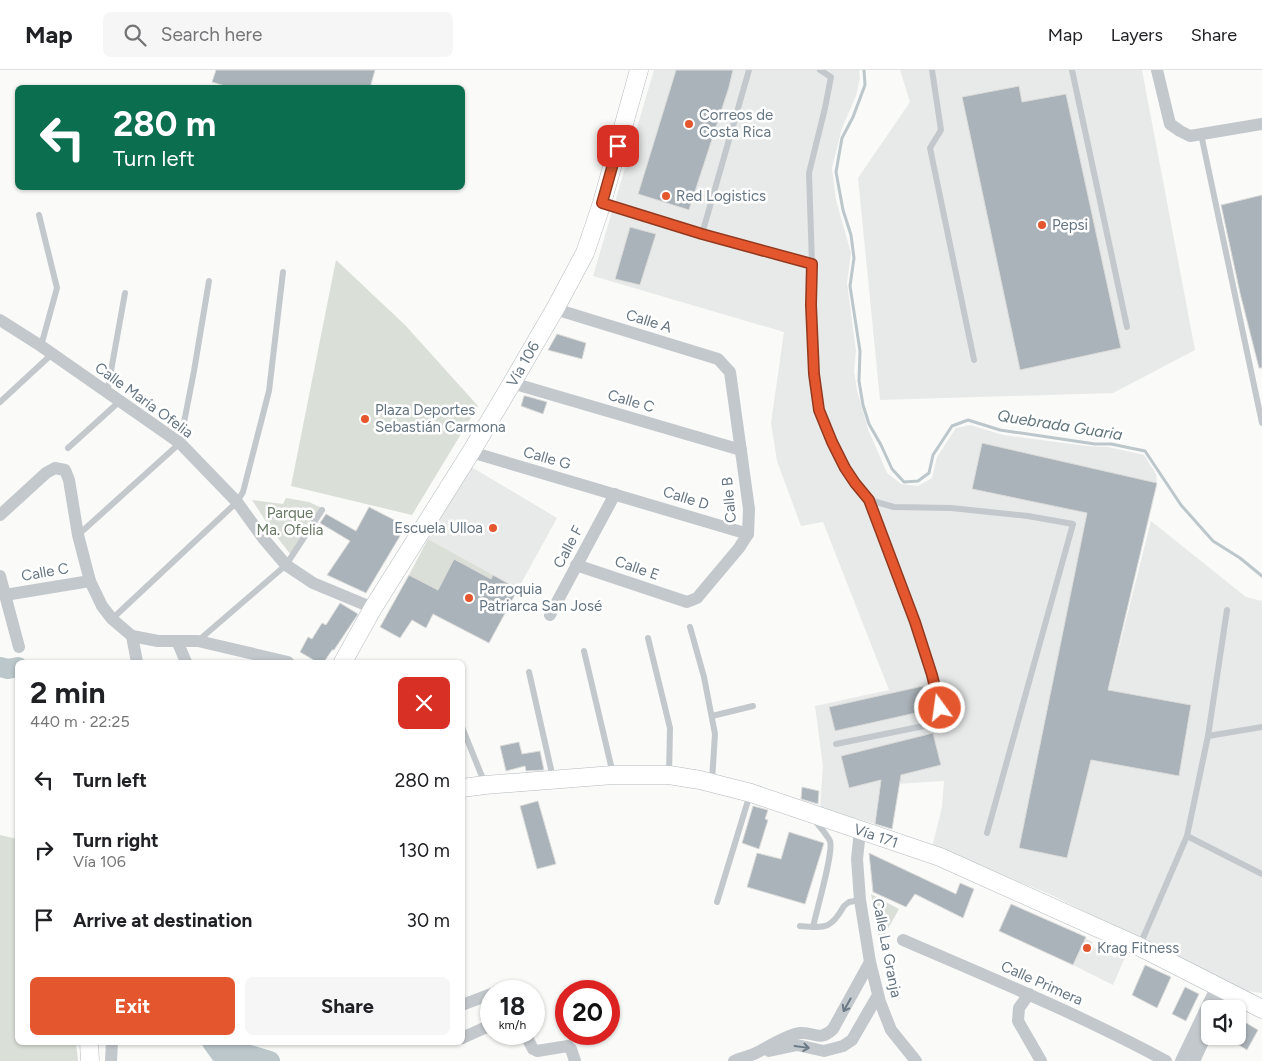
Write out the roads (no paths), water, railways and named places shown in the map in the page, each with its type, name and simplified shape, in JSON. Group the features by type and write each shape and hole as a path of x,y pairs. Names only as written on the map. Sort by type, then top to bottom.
{"main road":[{"name":"Vía 106","path":"343,660 373,608 471,452 585,253 602,203 639,70"},
{"name":"Vía 171","path":"465,788 613,775 669,775 751,793 940,857 1140,946 1262,1009"},
{"path":"89,1045 90,1061"}],"street":[{"path":"1157,70 1170,124 1180,131 1190,136 1262,124"},
{"name":"Calle A","path":"554,309 718,359 730,372"},
{"name":"Calle María Ofelia","path":"0,320 180,443 238,502 263,538 286,565 313,583 373,608"},
{"name":"Calle B","path":"687,602 697,598 739,548 748,534 749,509 730,372"},
{"name":"Calle C","path":"512,383 741,450"},
{"name":"Calle G","path":"471,452 615,494"},
{"path":"0,515 46,473 56,468 65,470 69,480 78,536 90,581 102,606 112,619 132,636 158,641 198,641 279,660"},
{"name":"Calle D","path":"615,494 748,534"},
{"name":"Calle F","path":"550,615 615,494"},
{"name":"Calle E","path":"576,565 687,602"},
{"path":"0,576 19,647"},
{"name":"Calle C","path":"5,595 90,581"},
{"path":"132,636 137,660"},
{"path":"177,641 185,660"},
{"name":"Calle La Granja","path":"860,831 857,859 860,900 870,962 878,995 891,1030 916,1061"},
{"name":"Calle Primera","path":"902,940 1029,994 1166,1061"},
{"path":"734,1061 800,1033 816,1036 827,1035 833,1028 870,962"},
{"path":"1220,1000 1222,988"},
{"path":"1181,1061 1222,988"},
{"path":"1029,994 1019,1008 1018,1021 1041,1061"},
{"path":"754,1054 797,1046 824,1051 844,1046 852,1040 878,995"},
{"path":"465,1005 480,999"},
{"path":"465,1037 480,1030"},
{"path":"112,1045 112,1061"},
{"path":"531,1045 537,1052 568,1046 573,1055"},
{"path":"1194,1061 1202,1045"}],"lane":[{"path":"702,234 749,70"},
{"path":"820,70 831,77 809,173 812,264 811,305 814,374 819,410 845,468 869,500 915,622 932,675 943,722 836,744"},
{"path":"932,70 942,130 930,148 974,360"},
{"path":"1072,70 1127,327"},
{"path":"1201,134 1262,423"},
{"path":"602,203 702,234 812,264"},
{"path":"39,215 57,288 40,346"},
{"path":"112,619 238,502 270,392 283,272"},
{"path":"78,536 180,443 209,281"},
{"path":"107,393 125,293"},
{"path":"0,402 52,354"},
{"path":"68,448 120,401"},
{"path":"869,500 894,507 951,508 1028,516 1073,524 987,834"},
{"path":"198,641 286,565 322,510"},
{"path":"1140,946 1187,836 1208,736 1227,610"},
{"path":"690,628 704,677 715,734 712,783"},
{"path":"648,638 670,728 669,775"},
{"path":"584,651 613,775"},
{"path":"529,672 553,780"},
{"path":"712,716 753,706"},
{"path":"1208,736 1262,727"},
{"path":"465,735 485,785"},
{"path":"717,902 751,793"},
{"path":"809,812 828,838 830,844 824,881 813,927"},
{"path":"1187,836 1262,874"},
{"path":"800,926 820,927 832,923 844,906 849,902 860,900"}],"waterway":[{"name":"Quebrada Guaria","path":"864,70 865,85 853,117 842,138 836,172 843,210 851,235 854,258 850,286 860,351 859,381 863,405 869,424 892,469 904,482 918,481 929,473 933,455 952,426 968,420 1000,430 1095,444 1111,444 1145,451 1181,505 1213,541 1240,558 1262,576"},
{"path":"0,667 8,669 15,668"},
{"path":"214,1045 220,1053 250,1055 270,1061"}],"place":[{"name":"Correos de Costa Rica","path":"689,124"},
{"name":"Red Logistics","path":"666,196"},
{"name":"Pepsi","path":"1042,225"},
{"name":"Plaza Deportes Sebastián Carmona","path":"365,419"},
{"name":"Escuela Ulloa","path":"493,528"},
{"name":"Parroquia Patriarca San José","path":"469,598"},
{"name":"Krag Fitness","path":"1087,948"}],"park label":[{"name":"Parque Ma. Ofelia","path":"290,522"}]}
